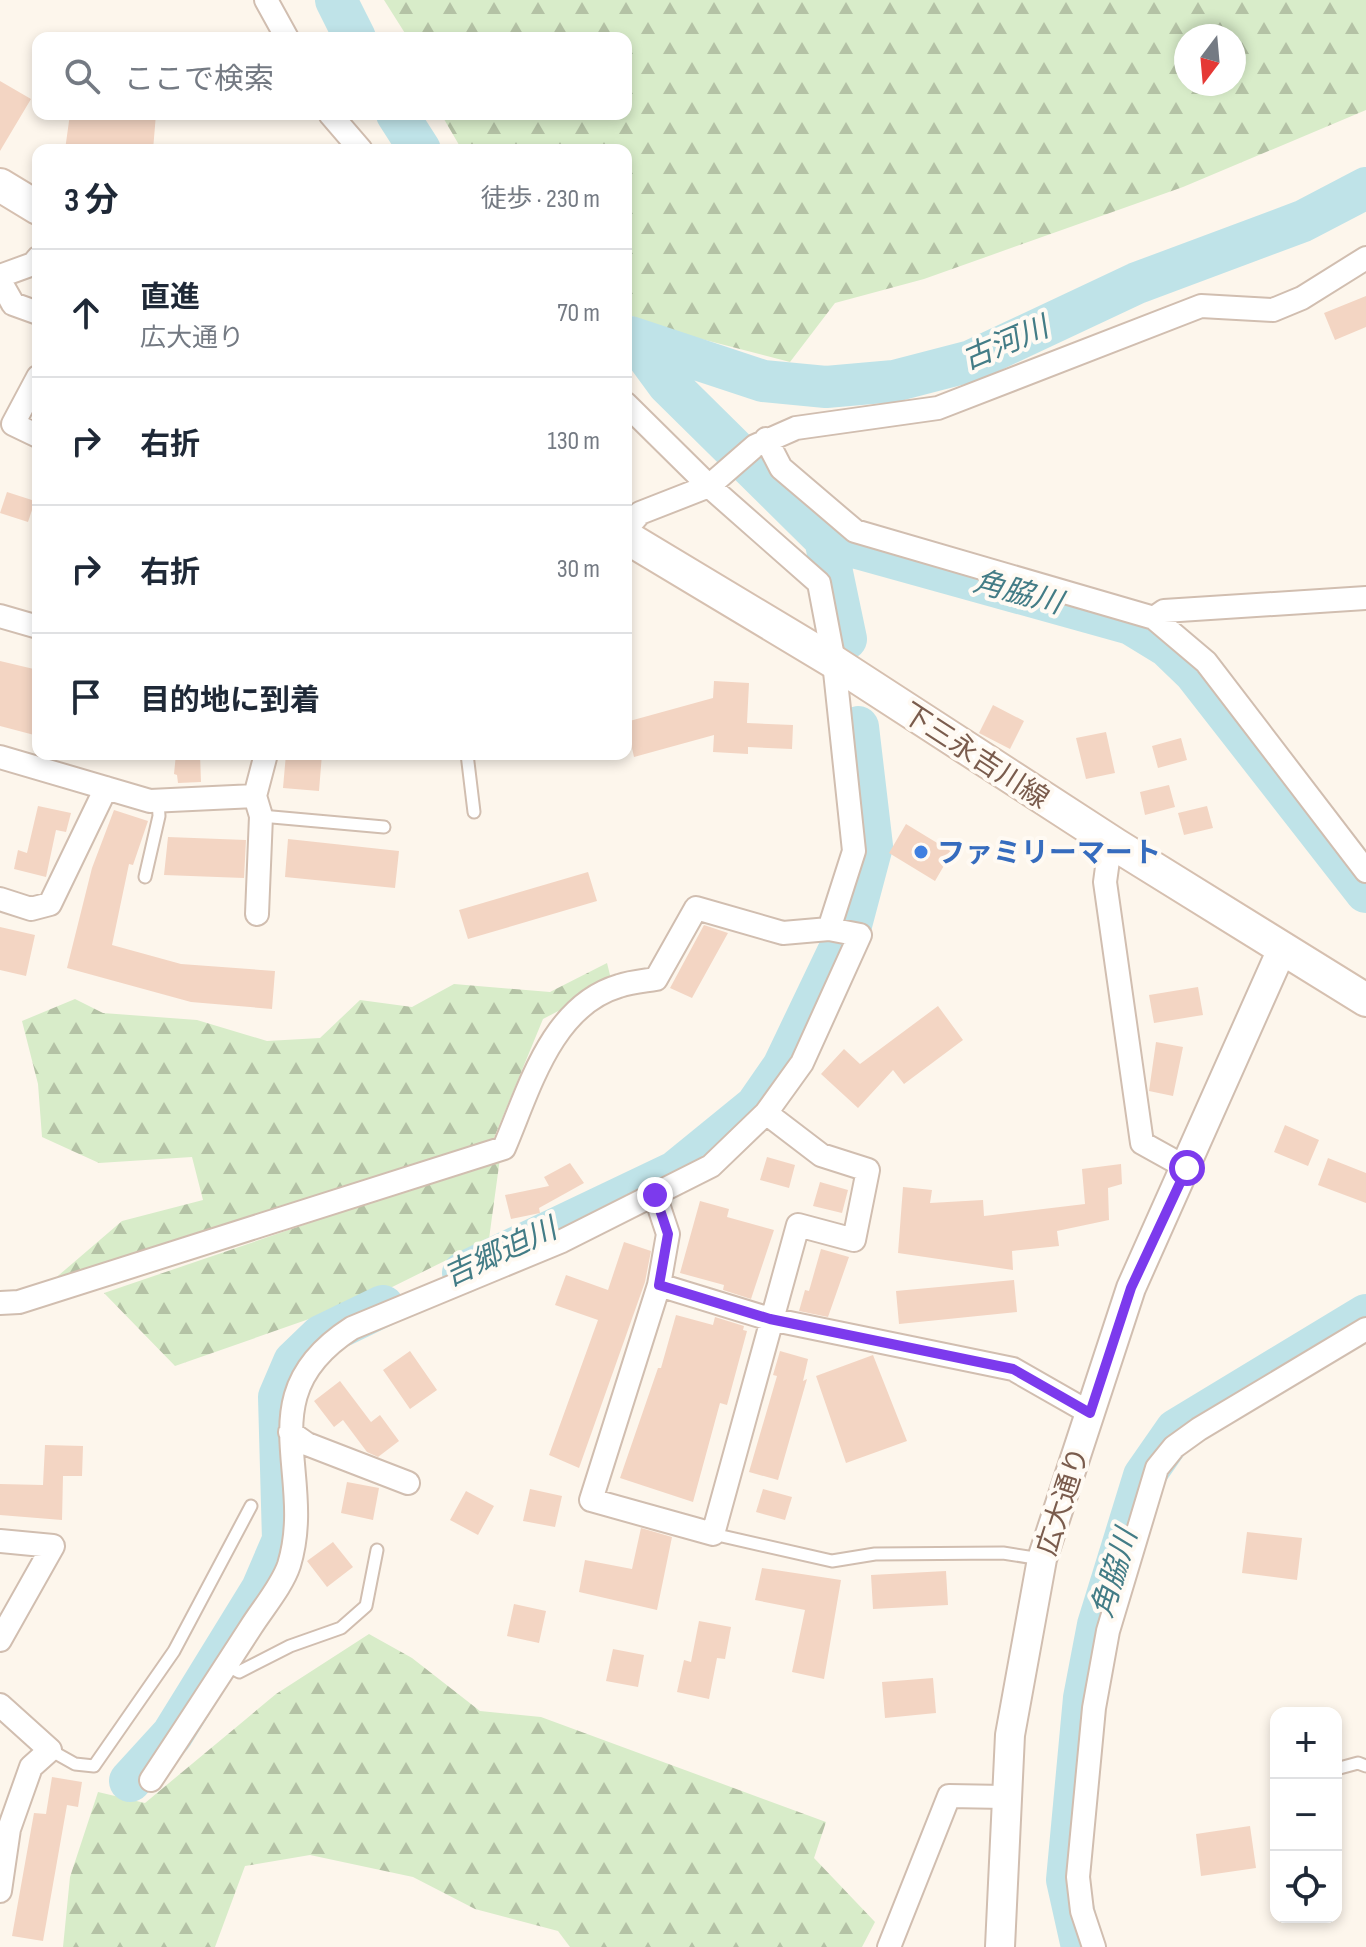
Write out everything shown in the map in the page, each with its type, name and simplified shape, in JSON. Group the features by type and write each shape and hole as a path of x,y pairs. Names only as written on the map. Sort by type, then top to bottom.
{"main road":[{"path":"0,185 32,204"},
{"name":"下三永吉川線","path":"632,541 834,662 1116,845 1366,1000"}],"street":[{"path":"266,0 284,32"},
{"path":"335,120 356,144"},
{"path":"632,522 640,513 712,483 761,443 796,428 938,408 1201,306 1273,310 1302,298 1366,258"},
{"path":"32,264 0,279 13,304 32,311"},
{"path":"32,388 13,424 32,433"},
{"path":"632,410 819,583 834,662 854,851 839,930"},
{"path":"761,443 781,468 855,531 1154,618 1206,662 1366,871"},
{"path":"1154,618 1164,611 1366,598"},
{"path":"0,616 32,625"},
{"path":"0,757 158,801 258,806"},
{"path":"257,914 258,806 265,760"},
{"path":"0,899 31,909 50,904 106,788"},
{"path":"1116,845 1108,860 1105,882 1142,1143 1187,1168"},
{"path":"0,1303 19,1302 504,1148 552,1035 582,1008 616,986 656,979 696,908 783,933 839,930 860,935 802,1063 766,1113 711,1166 562,1241 352,1328 330,1342 314,1359 297,1388 290,1432 294,1546 287,1570 151,1780"},
{"name":"広大通り","path":"1000,1947 1010,1735 1042,1559 1131,1288 1283,947"},
{"path":"655,1195 668,1234 659,1285 591,1500 713,1534 798,1225 854,1240 868,1170 821,1155 766,1113"},
{"path":"659,1285 770,1319 1013,1369 1090,1413"},
{"path":"1094,1947 1082,1911 1078,1877 1094,1708 1108,1631 1157,1468 1174,1447 1199,1429 1366,1329"},
{"path":"290,1432 307,1444 408,1483"},
{"path":"0,1541 53,1546 0,1640"},
{"path":"0,1705 50,1750 31,1767 13,1816 0,1891"},
{"path":"889,1947 949,1796 1005,1797"}],"lane":[{"path":"468,760 474,812"},
{"path":"145,877 159,816 158,801"},
{"path":"258,806 384,827"},
{"path":"50,1750 75,1764 94,1766 174,1651 251,1506"},
{"path":"713,1534 832,1561 875,1554 1003,1553 1042,1559"},
{"path":"226,1665 239,1672 290,1646 341,1628 366,1606 377,1550"},
{"path":"1342,1767 1358,1763 1366,1766"}],"green space":[{"path":"384,0 1366,0 1366,110 1183,187 924,279 835,303 790,362 655,327 632,316 632,144 458,144 444,120 632,120 632,32 404,32"},
{"path":"607,963 612,983 543,1019 494,1138 351,1190 52,1281 122,1221 203,1200 192,1157 99,1163 42,1137 38,1084 22,1021 75,999 103,1013 197,1020 267,1041 320,1038 360,1000 412,1007 454,984 550,992"},
{"path":"500,1158 489,1239 372,1297 175,1366 104,1293"},
{"path":"369,1634 412,1658 480,1711 541,1717 826,1822 814,1858 875,1922 862,1947 570,1947 558,1931 475,1909 413,1877 310,1855 245,1866 215,1947 63,1947 70,1877 98,1792 145,1803 276,1694"}],"building":[{"path":"0,81 31,99 0,151"},
{"path":"69,120 156,120 154,144 66,144"},
{"path":"1366,296 1366,327 1335,340 1324,313"},
{"path":"7,492 32,500 28,522 0,513"},
{"path":"0,661 32,669 32,734 0,726"},
{"path":"714,681 749,683 747,723 793,725 792,749 748,747 748,754 713,752 714,735 634,757 632,720 713,698"},
{"path":"993,705 1024,721 1010,749 979,733"},
{"path":"1106,732 1115,773 1086,779 1076,738"},
{"path":"1181,738 1187,760 1158,768 1152,746"},
{"path":"175,760 200,760 201,782 178,783 174,774"},
{"path":"285,760 322,760 319,791 283,788"},
{"path":"1169,785 1175,807 1145,815 1140,792"},
{"path":"38,806 71,813 66,832 56,830 46,877 14,869 18,850 27,853"},
{"path":"1207,806 1213,828 1184,835 1178,813"},
{"path":"114,810 148,821 133,865 129,864 112,945 181,964 275,971 272,1009 191,1002 67,968 92,868"},
{"name":"ファミリーマート","path":"906,824 952,852 935,881 889,853"},
{"path":"168,837 246,840 244,878 164,875"},
{"path":"288,839 399,851 395,888 285,877"},
{"path":"588,872 597,901 468,939 459,910"},
{"path":"704,925 728,933 692,998 670,988"},
{"path":"0,927 35,935 26,976 0,970"},
{"path":"1198,987 1203,1015 1154,1023 1149,995"},
{"path":"938,1006 963,1040 904,1084 893,1070 858,1108 821,1074 844,1049 860,1064"},
{"path":"1156,1042 1183,1047 1173,1096 1149,1091"},
{"path":"1285,1125 1319,1140 1308,1166 1274,1152"},
{"path":"767,1157 795,1165 789,1188 760,1180"},
{"path":"1328,1158 1366,1173 1366,1203 1318,1185"},
{"path":"570,1163 584,1183 539,1208 540,1213 511,1219 505,1195 549,1186 544,1177"},
{"path":"1121,1164 1122,1184 1108,1188 1109,1220 1057,1231 1059,1246 1012,1251 1013,1270 898,1253 903,1187 932,1190 930,1203 983,1200 984,1216 1085,1204 1082,1169"},
{"path":"820,1182 848,1190 842,1213 813,1206"},
{"path":"700,1201 729,1209 727,1217 774,1230 751,1299 723,1290 724,1285 680,1273"},
{"path":"624,1242 651,1251 645,1282 579,1468 549,1455 598,1320 555,1305 566,1275 608,1290"},
{"path":"821,1249 849,1257 828,1317 799,1311 805,1290 809,1291"},
{"path":"1014,1280 1017,1312 899,1324 896,1291"},
{"path":"676,1315 713,1325 715,1317 744,1326 743,1330 747,1331 727,1405 720,1403 693,1502 620,1478 658,1368 661,1368"},
{"path":"410,1351 437,1390 410,1409 383,1370"},
{"path":"780,1351 808,1359 803,1381 807,1379 778,1480 749,1472 777,1376 773,1375"},
{"path":"873,1355 907,1441 846,1463 816,1376"},
{"path":"340,1381 371,1422 380,1415 399,1441 378,1457 367,1452 343,1420 334,1427 314,1401"},
{"path":"45,1445 83,1446 82,1476 63,1476 62,1520 0,1515 0,1484 43,1485"},
{"path":"347,1482 379,1488 373,1520 341,1513"},
{"path":"530,1489 562,1496 555,1527 523,1521"},
{"path":"763,1489 792,1497 785,1520 756,1512"},
{"path":"466,1491 494,1506 478,1535 450,1520"},
{"path":"641,1528 672,1537 657,1610 579,1592 585,1560 632,1569"},
{"path":"1247,1532 1302,1538 1297,1580 1242,1573"},
{"path":"333,1542 353,1567 327,1587 307,1561"},
{"path":"762,1568 841,1580 824,1679 792,1672 805,1610 755,1600"},
{"path":"946,1571 948,1605 873,1609 871,1575"},
{"path":"514,1604 546,1611 539,1643 507,1636"},
{"path":"699,1621 731,1627 725,1659 717,1658 709,1699 677,1692 684,1660 691,1662"},
{"path":"613,1649 644,1655 638,1687 606,1681"},
{"path":"933,1678 936,1713 885,1718 882,1682"},
{"path":"52,1777 82,1782 78,1807 67,1805 43,1941 12,1936 34,1813 46,1814"},
{"path":"1250,1826 1256,1868 1201,1876 1196,1834"}],"waterway":[{"name":"古河川","path":"336,0 352,32"},
{"name":"古河川","path":"401,120 416,144"},
{"name":"古河川","path":"632,338 763,381 826,387 894,381 971,361 1137,283 1303,221 1366,188"},
{"name":"角脇川","path":"635,339 668,384 825,539 1131,624 1167,646 1195,673 1366,892"},
{"name":"吉郷迫川","path":"825,539 846,639"},
{"name":"吉郷迫川","path":"463,1273 675,1172 756,1106 783,1067 851,925 872,846 858,727"},
{"name":"吉郷迫川","path":"130,1781 172,1735 262,1589 283,1540 279,1397 294,1362 321,1336 383,1306"},
{"name":"角脇川","path":"1082,1947 1067,1880 1084,1698 1098,1625 1144,1476 1176,1430 1366,1315"}],"place":[{"name":"ファミリーマート","path":"921,852"}],"route":[{"path":"655,1195 668,1234 659,1285 770,1319 1013,1369 1090,1413 1131,1288 1187,1168"}]}
